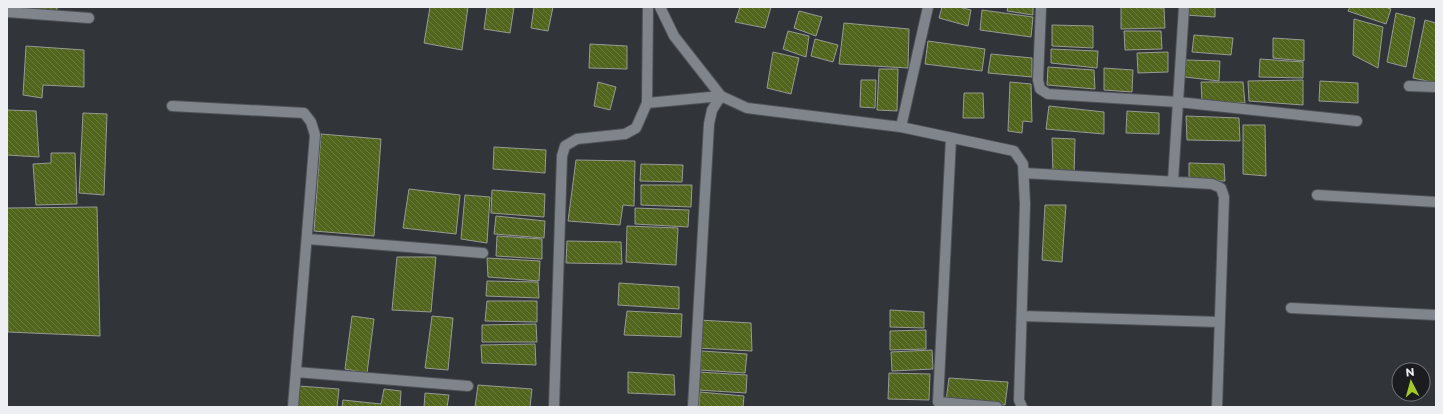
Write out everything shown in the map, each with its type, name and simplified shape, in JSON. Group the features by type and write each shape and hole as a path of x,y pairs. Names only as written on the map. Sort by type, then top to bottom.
{"street":[{"path":"554,407 562,156 565,146 577,139 625,134 636,128 647,103 648,7"},
{"path":"660,7 674,36 721,96 747,108 901,127 1014,151 1023,164 1025,204 1019,400 1022,407"},
{"path":"901,127 928,7"},
{"path":"1041,7 1038,80 1040,89 1048,94 1178,102 1356,122"},
{"path":"1173,181 1184,7"},
{"path":"7,12 89,18"},
{"path":"1409,86 1436,88"},
{"path":"647,103 721,96"},
{"path":"693,407 709,124 712,110 721,96"},
{"path":"172,106 304,113 311,122 315,135 308,239 293,407"},
{"path":"951,138 938,404 997,407"},
{"path":"1024,173 1173,181 1212,184 1221,188 1224,197 1217,407"},
{"path":"1317,195 1436,202"},
{"path":"308,239 482,253"},
{"path":"1291,308 1436,315"},
{"path":"1022,316 1219,322"},
{"path":"296,372 468,386"}],"building":[{"path":"57,7 57,12 7,8"},
{"path":"430,7 468,7 462,50 424,43"},
{"path":"487,7 514,7 510,33 484,29"},
{"path":"534,7 553,7 548,31 531,28"},
{"path":"740,7 771,7 765,28 735,22"},
{"path":"942,7 959,7 971,10 968,26 939,18"},
{"path":"1008,7 1033,7 1033,15 1007,11"},
{"path":"1121,7 1164,8 1165,28 1121,29"},
{"path":"1185,7 1215,7 1215,17 1185,15"},
{"path":"1350,7 1385,7 1391,9 1386,24 1348,11"},
{"path":"982,10 1033,17 1031,37 980,30"},
{"path":"799,11 822,17 816,36 794,28"},
{"path":"1396,13 1415,18 1406,67 1387,62"},
{"path":"1354,19 1383,27 1378,68 1353,55"},
{"path":"1425,20 1436,23 1436,83 1413,78"},
{"path":"844,23 909,29 908,68 839,64"},
{"path":"1052,25 1093,26 1093,48 1052,46"},
{"path":"788,31 809,36 806,57 783,49"},
{"path":"1124,31 1161,31 1162,49 1125,50"},
{"path":"1194,35 1233,38 1231,55 1192,52"},
{"path":"1273,38 1304,40 1304,61 1273,58"},
{"path":"815,39 838,45 833,62 811,56"},
{"path":"928,41 985,49 982,71 925,64"},
{"path":"590,44 627,46 627,69 589,68"},
{"path":"26,46 84,50 84,87 43,85 42,98 23,95"},
{"path":"1051,49 1098,51 1097,68 1051,63"},
{"path":"773,52 799,58 791,94 767,88"},
{"path":"1168,52 1168,72 1138,73 1137,53"},
{"path":"991,54 1032,58 1032,77 988,73"},
{"path":"1260,59 1303,62 1303,78 1259,77"},
{"path":"1186,60 1220,61 1219,81 1185,77"},
{"path":"1048,67 1094,70 1095,89 1047,85"},
{"path":"1104,68 1133,70 1132,92 1104,90"},
{"path":"879,69 898,69 897,111 877,110"},
{"path":"861,80 876,80 875,108 860,107"},
{"path":"1303,80 1303,105 1249,101 1248,81"},
{"path":"1320,81 1358,83 1358,103 1319,101"},
{"path":"598,82 616,87 610,110 594,106"},
{"path":"1010,82 1031,84 1032,122 1023,121 1022,133 1008,131"},
{"path":"1201,82 1243,82 1245,103 1202,101"},
{"path":"964,93 983,93 984,118 963,118"},
{"path":"1049,106 1104,112 1104,134 1046,129"},
{"path":"7,110 36,111 39,157 7,155"},
{"path":"1127,111 1159,113 1159,134 1126,133"},
{"path":"83,113 107,114 104,195 79,193"},
{"path":"1186,116 1239,118 1240,141 1187,140"},
{"path":"1243,125 1265,125 1266,176 1243,174"},
{"path":"321,134 381,139 374,236 314,231"},
{"path":"1052,138 1075,139 1074,175 1053,174"},
{"path":"494,147 546,150 545,173 493,169"},
{"path":"51,153 75,153 77,204 36,205 33,164 51,163"},
{"path":"576,160 635,161 634,206 623,205 620,225 568,221"},
{"path":"1189,163 1224,164 1225,181 1189,181"},
{"path":"641,164 683,165 682,182 640,181"},
{"path":"641,185 692,185 691,207 641,205"},
{"path":"409,189 460,195 456,234 403,228"},
{"path":"492,190 545,194 544,217 491,213"},
{"path":"465,195 490,197 487,243 461,239"},
{"path":"1045,205 1066,205 1062,262 1042,260"},
{"path":"97,207 100,336 8,332 7,208"},
{"path":"635,208 689,210 688,227 635,224"},
{"path":"496,216 545,221 544,238 494,234"},
{"path":"627,226 678,228 676,265 626,262"},
{"path":"497,236 542,239 542,259 496,256"},
{"path":"567,241 621,242 622,264 566,263"},
{"path":"397,257 436,257 431,312 392,310"},
{"path":"487,258 540,261 539,281 488,277"},
{"path":"487,281 538,282 539,298 486,296"},
{"path":"619,283 679,287 679,309 618,305"},
{"path":"487,301 537,301 537,322 485,321"},
{"path":"890,310 924,312 924,328 890,327"},
{"path":"627,311 682,314 681,337 624,335"},
{"path":"352,316 374,319 367,373 345,369"},
{"path":"432,316 453,318 448,370 425,368"},
{"path":"699,320 751,323 752,351 698,348"},
{"path":"536,324 537,342 482,342 482,325"},
{"path":"926,330 926,349 890,350 890,331"},
{"path":"535,344 536,365 482,363 481,345"},
{"path":"932,350 933,369 892,371 891,352"},
{"path":"702,351 747,354 745,373 700,370"},
{"path":"628,372 674,375 675,395 628,393"},
{"path":"699,372 747,375 746,393 698,390"},
{"path":"889,373 930,374 929,400 888,399"},
{"path":"949,378 1008,382 1005,405 946,401"},
{"path":"478,385 532,389 530,407 475,407"},
{"path":"299,386 339,389 337,407 297,407"},
{"path":"384,389 401,391 400,407 342,407 343,400 381,404"},
{"path":"700,392 744,396 743,407 699,407"},
{"path":"425,393 449,395 447,407 424,407"}]}
